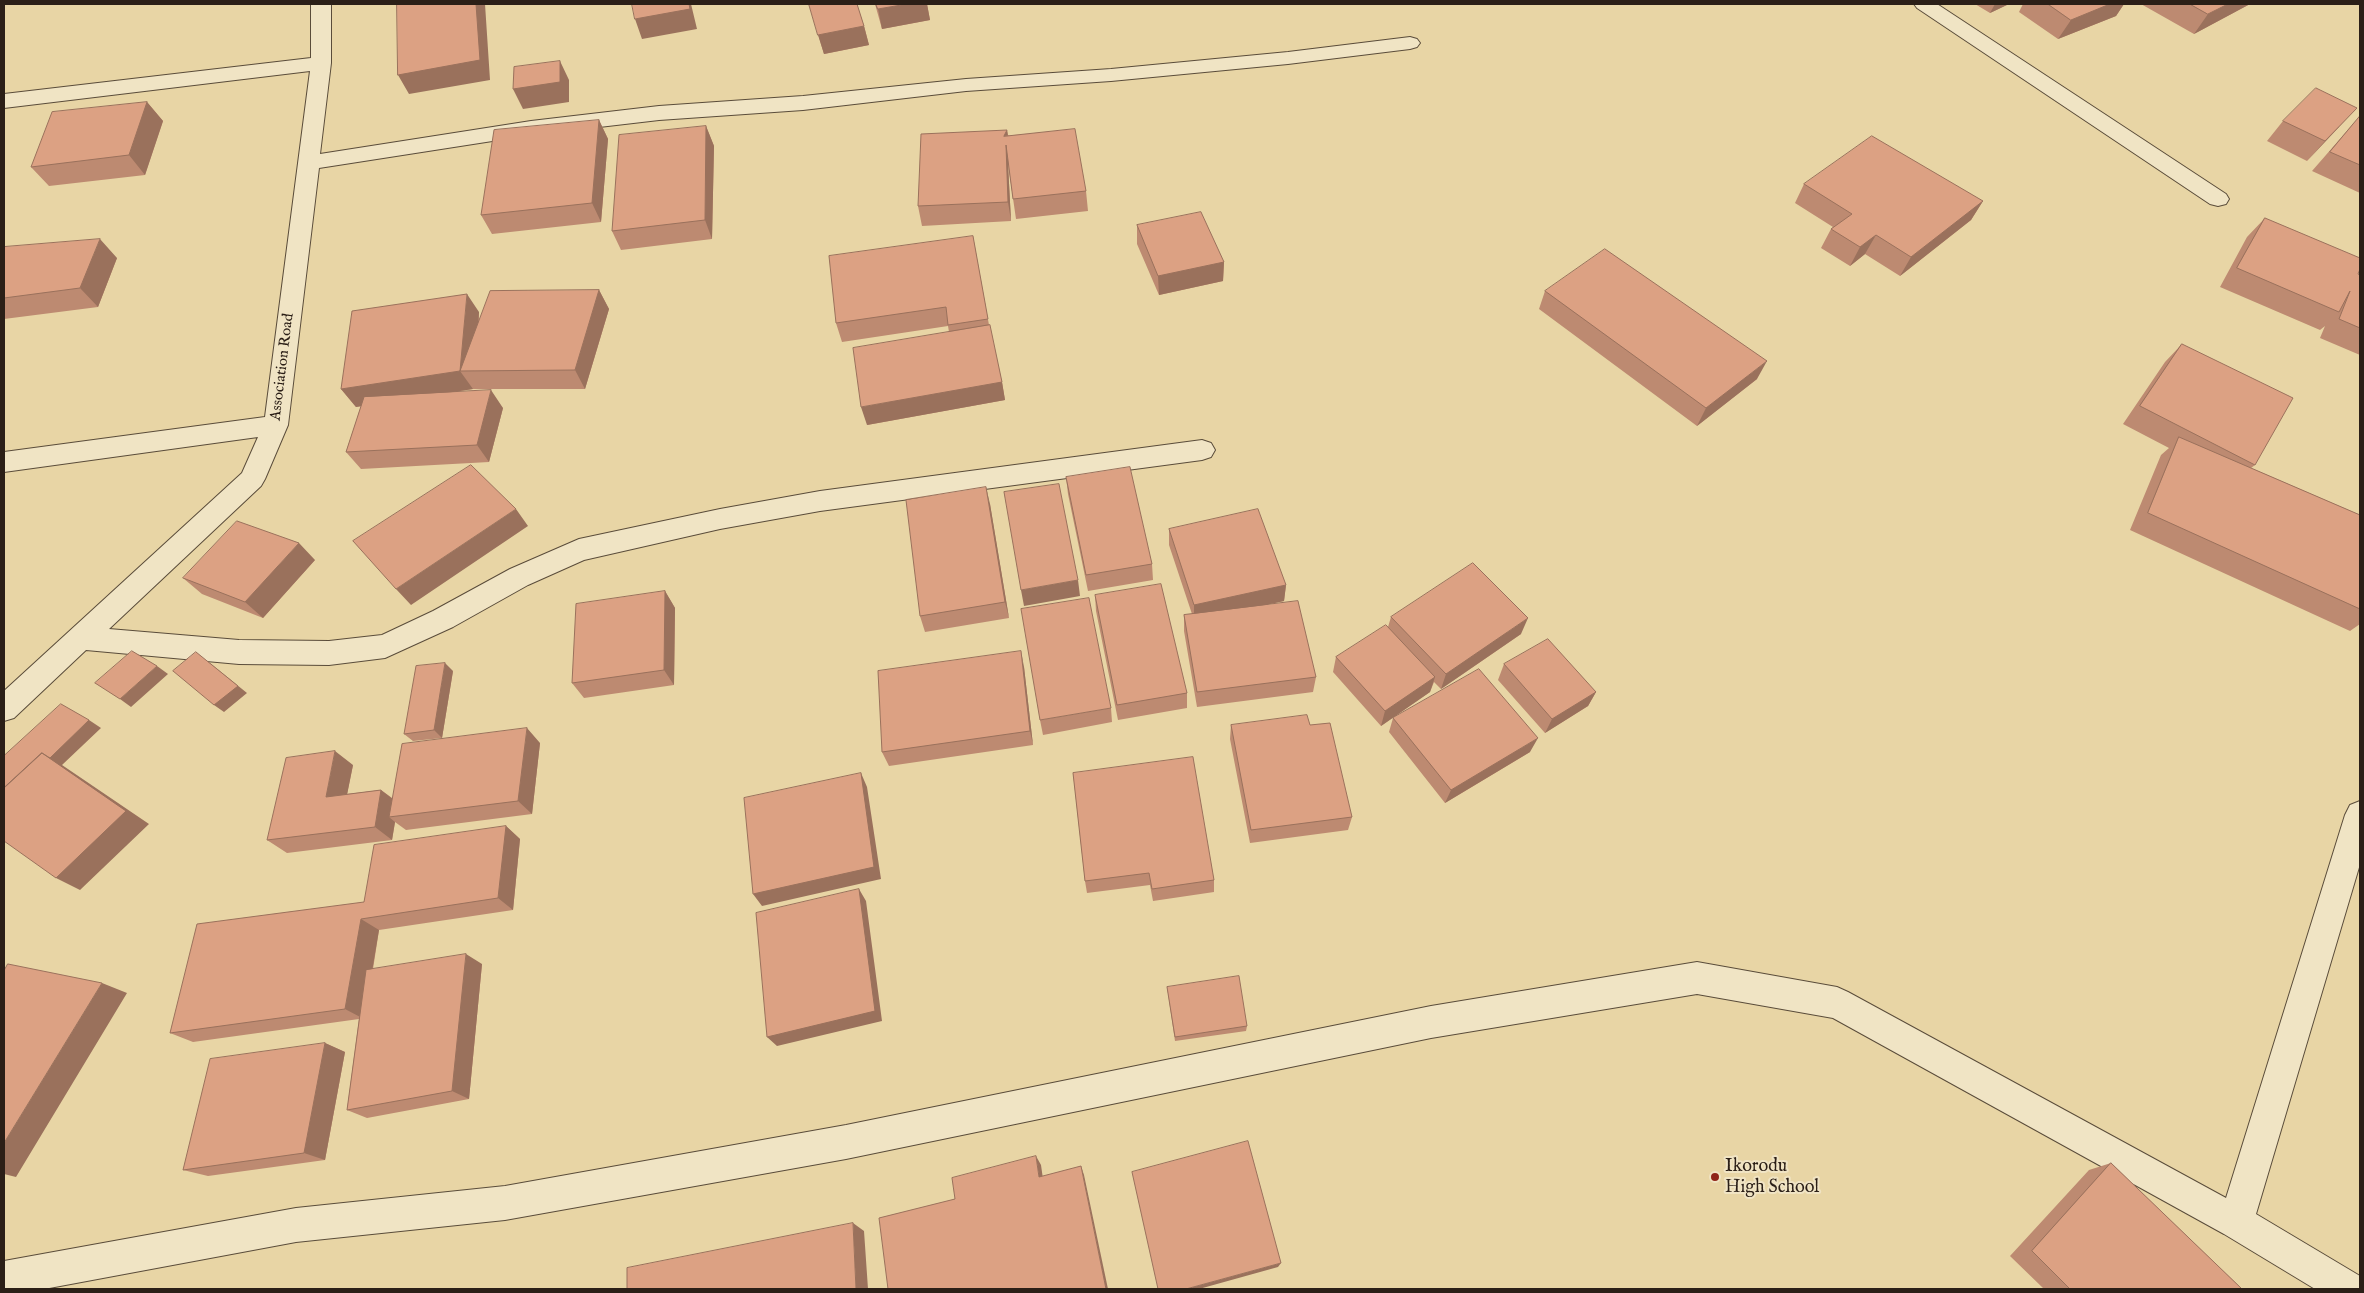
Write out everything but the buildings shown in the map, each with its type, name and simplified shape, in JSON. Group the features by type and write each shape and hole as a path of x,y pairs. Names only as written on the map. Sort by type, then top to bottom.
{"street":[{"name":"Association Road","path":"4,709 252,479 276,425 321,63 321,4"},
{"path":"1924,4 2218,200"},
{"path":"308,163 531,128 659,113 803,103 966,85 1121,74 1288,58 1410,43"},
{"path":"4,101 321,63"},
{"path":"4,462 276,425"},
{"path":"79,638 239,652 329,653 385,646 444,619 519,577 588,548 820,501 1202,450"},
{"path":"2236,1222 2360,815"},
{"path":"4,1279 296,1225 505,1203 817,1147 1169,1078 1431,1022 1697,978 1836,1004 2236,1222 2348,1289"}],"place":[{"name":"Ikorodu High School","path":"1715,1177"}]}
